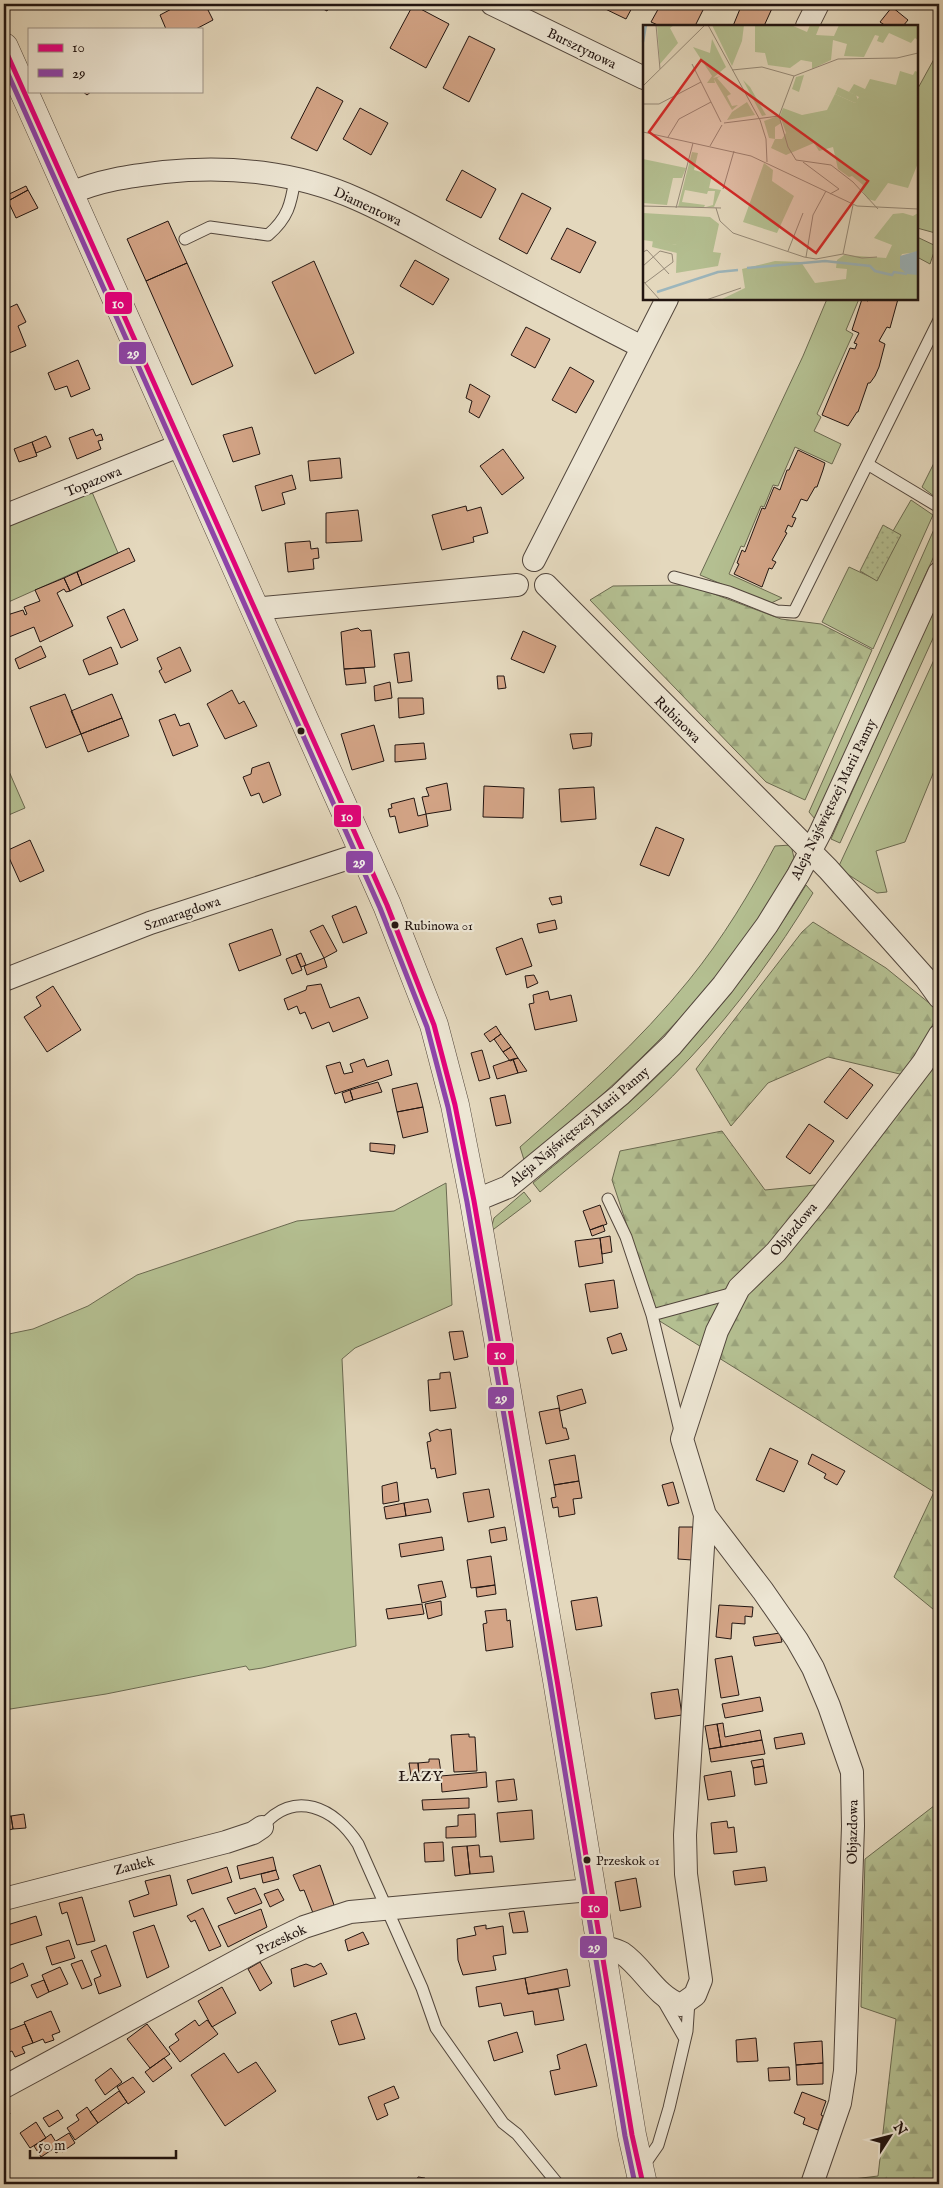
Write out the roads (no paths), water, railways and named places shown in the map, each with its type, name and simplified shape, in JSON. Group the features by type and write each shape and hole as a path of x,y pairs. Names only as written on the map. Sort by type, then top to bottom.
{"street":[{"name":"Bursztynowa","path":"492,4 643,78"},
{"path":"808,25 818,4"},
{"path":"4,47 253,610 387,905 434,1025 455,1105 474,1201 555,1670 599,1946 641,2178"},
{"name":"Diamentowa","path":"69,194 111,180 185,170 216,169 261,172 330,188 363,201 642,347"},
{"path":"517,585 516,570 524,562 534,560 666,300"},
{"name":"Topazowa","path":"4,516 181,445"},
{"name":"Rubinowa","path":"534,560 539,562 546,570 548,580 546,585 828,869 902,952 939,997"},
{"name":"Aleja Najświętszej Marii Panny","path":"474,1201 508,1188 620,1095 672,1045 723,984 768,925 810,852 939,573"},
{"path":"253,610 517,585 529,594 539,592 546,585"},
{"name":"Szmaragdowa","path":"4,980 150,924 364,853"},
{"name":"Objazdowa","path":"689,2001 695,1995 701,1980 686,1874 684,1835 705,1515 682,1439 717,1332 737,1292 776,1252 816,1203 923,1063 939,1036"},
{"name":"Objazdowa","path":"705,1515 764,1591 801,1647 830,1706 852,1772 853,1826 845,2071 840,2103 812,2184"},
{"name":"Zaułek","path":"4,1899 226,1842 253,1833 262,1827"},
{"name":"Przeskok","path":"4,2087 261,1948 304,1927 350,1912 590,1890"},
{"path":"599,1946 621,1953 658,1991 673,2002 681,2005 689,2001"}],"lane":[{"path":"185,239 210,227 268,235 282,223 291,203 295,179"},
{"path":"674,577 729,592 777,611 794,612 869,465 939,320"},
{"path":"869,465 939,508"},
{"name":"Objazdowa","path":"608,1199 626,1237 652,1315 682,1439"},
{"path":"652,1315 737,1292"},
{"path":"262,1827 272,1815 289,1808 318,1807 328,1812 348,1828 358,1844 422,1988 436,2028 502,2123 517,2134 558,2184"},
{"path":"658,1991 685,2039"},
{"path":"641,2178 658,2145 685,2039 689,2001"}],"place":[{"name":"Rubinowa 01","path":"395,925"},
{"name":"Przeskok 01","path":"587,1860"}],"district":[{"name":"ŁAZY","path":"421,1776"}]}
